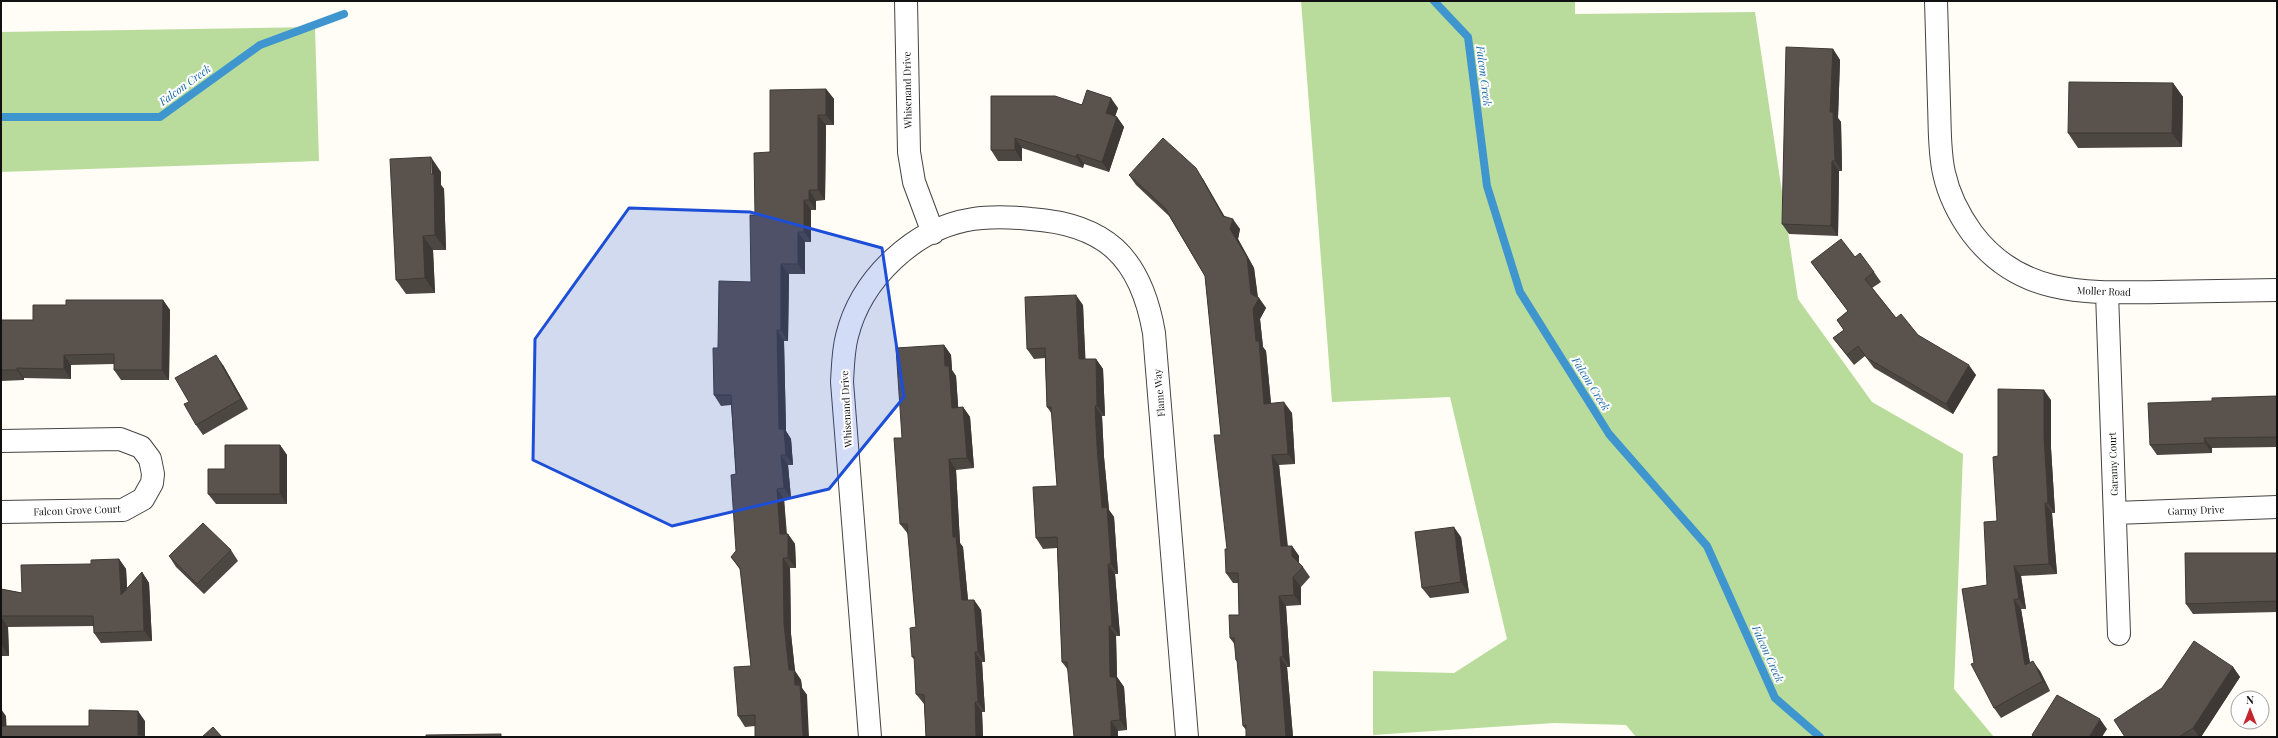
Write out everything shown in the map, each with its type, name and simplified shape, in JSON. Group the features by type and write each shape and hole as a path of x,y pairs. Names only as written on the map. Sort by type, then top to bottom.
{"street":[{"name":"Whisenand Drive","path":"870,737 842,382 845,346 854,314 875,278 900,254 933,233 914,182 909,152 906,1"},
{"name":"Moller Road","path":"1936,1 1941,152 1945,177 1958,211 1980,243 2000,262 2019,275 2041,284 2076,292 2107,293 2277,290"},
{"name":"Flame Way","path":"933,233 958,223 985,218 1019,218 1054,222 1087,232 1108,244 1122,257 1134,275 1148,305 1154,333 1187,737"},
{"name":"Garamy Court","path":"2107,293 2120,634"},
{"name":"Falcon Grove Court","path":"1,441 120,439 141,447 150,459 153,474 152,483 143,499 123,510 1,512"},
{"name":"Garmy Drive","path":"2115,513 2277,507"}],"highlighted area":[{"path":"629,208 750,212 882,248 904,397 829,489 672,526 533,460 535,339"}],"green space":[{"path":"1301,1 1575,1 1575,14 1755,12 1798,299 1872,402 1963,454 1954,689 1994,737 1636,737 1626,725 1554,723 1373,735 1373,671 1454,673 1507,639 1450,397 1332,402"},
{"path":"315,27 319,161 1,172 1,32"}],"building":[{"path":"1786,47 1833,49 1830,112 1833,112 1835,161 1832,161 1831,226 1782,224"},
{"path":"2069,82 2173,83 2172,133 2068,133"},
{"path":"826,89 826,115 818,115 818,190 809,190 809,200 804,200 804,232 798,232 798,264 781,264 781,330 777,330 779,429 784,429 786,455 781,455 784,488 777,489 780,534 788,534 788,558 783,558 784,624 789,670 794,670 795,685 800,685 803,737 755,737 755,715 738,716 734,667 751,666 740,568 731,557 736,551 731,475 736,474 731,395 714,395 713,348 718,348 719,281 751,282 750,215 755,215 754,153 770,152 770,90"},
{"path":"1087,90 1111,98 1106,113 1117,117 1102,162 1077,154 1076,157 1015,138 1015,150 991,150 991,96 1055,96 1082,105"},
{"path":"1163,138 1196,168 1223,216 1233,219 1230,229 1247,257 1251,294 1259,298 1253,309 1256,341 1259,341 1264,404 1284,402 1288,454 1272,455 1281,546 1292,546 1292,556 1303,567 1293,577 1294,595 1279,596 1283,657 1280,657 1286,737 1246,737 1246,725 1243,726 1237,660 1234,638 1230,638 1229,615 1239,615 1238,573 1226,573 1225,549 1227,549 1214,435 1221,435 1205,276 1165,208 1129,175"},
{"path":"431,157 431,174 434,174 435,235 423,236 425,278 396,280 390,159"},
{"path":"1841,239 1855,257 1860,253 1874,272 1865,279 1896,318 1901,314 1918,335 1969,365 1946,404 1867,358 1858,346 1847,355 1833,338 1844,330 1837,320 1848,311 1811,262"},
{"path":"1076,295 1079,359 1096,359 1097,406 1095,406 1097,446 1102,508 1107,507 1111,564 1108,564 1112,626 1109,626 1110,677 1116,677 1120,720 1111,721 1111,737 1074,737 1067,662 1062,662 1057,537 1036,538 1033,487 1057,486 1051,407 1047,407 1045,348 1027,349 1025,297"},
{"path":"66,300 163,300 162,370 114,370 114,354 64,355 64,369 17,368 17,370 1,370 1,320 33,320 33,305 66,305"},
{"path":"944,345 945,366 949,366 952,408 963,407 967,458 949,459 953,537 956,537 962,600 974,600 978,652 975,652 978,702 975,702 976,737 926,737 924,695 916,694 914,656 912,657 910,628 916,627 907,524 900,524 894,438 902,438 896,348"},
{"path":"216,355 241,399 196,425 184,404 189,402 175,378"},
{"path":"1998,389 2044,390 2044,437 2048,503 2045,503 2049,564 2014,566 2019,599 2014,599 2025,665 2033,661 2043,681 1994,708 1971,664 1974,663 1962,589 1987,585 1984,522 1997,521 1993,457 1998,456"},
{"path":"2277,396 2277,437 2204,438 2205,443 2150,445 2148,403 2212,401 2212,398"},
{"path":"225,445 280,445 280,494 208,494 208,469 225,469"},
{"path":"203,523 231,550 197,584 169,556"},
{"path":"1454,527 1461,582 1422,588 1415,532"},
{"path":"2185,553 2277,553 2277,601 2186,604"},
{"path":"119,559 121,595 142,572 144,631 94,633 93,616 1,616 1,589 22,593 21,565 91,564 91,560"},
{"path":"2194,641 2233,667 2193,728 2179,737 2125,737 2114,720 2162,688"},
{"path":"2057,695 2100,719 2089,737 2034,737 2032,735"},
{"path":"89,710 138,711 138,735 143,735 143,737 1,737 1,726 89,726"},
{"path":"213,727 222,737 202,737"},
{"path":"501,734 501,737 426,737 426,735"}],"waterway":[{"name":"Falcon Creek","path":"1434,1 1468,37 1487,186 1520,292 1609,434 1707,546 1775,698 1820,737"},
{"name":"Falcon Creek","path":"1,117 160,117 260,45 344,14"}]}
